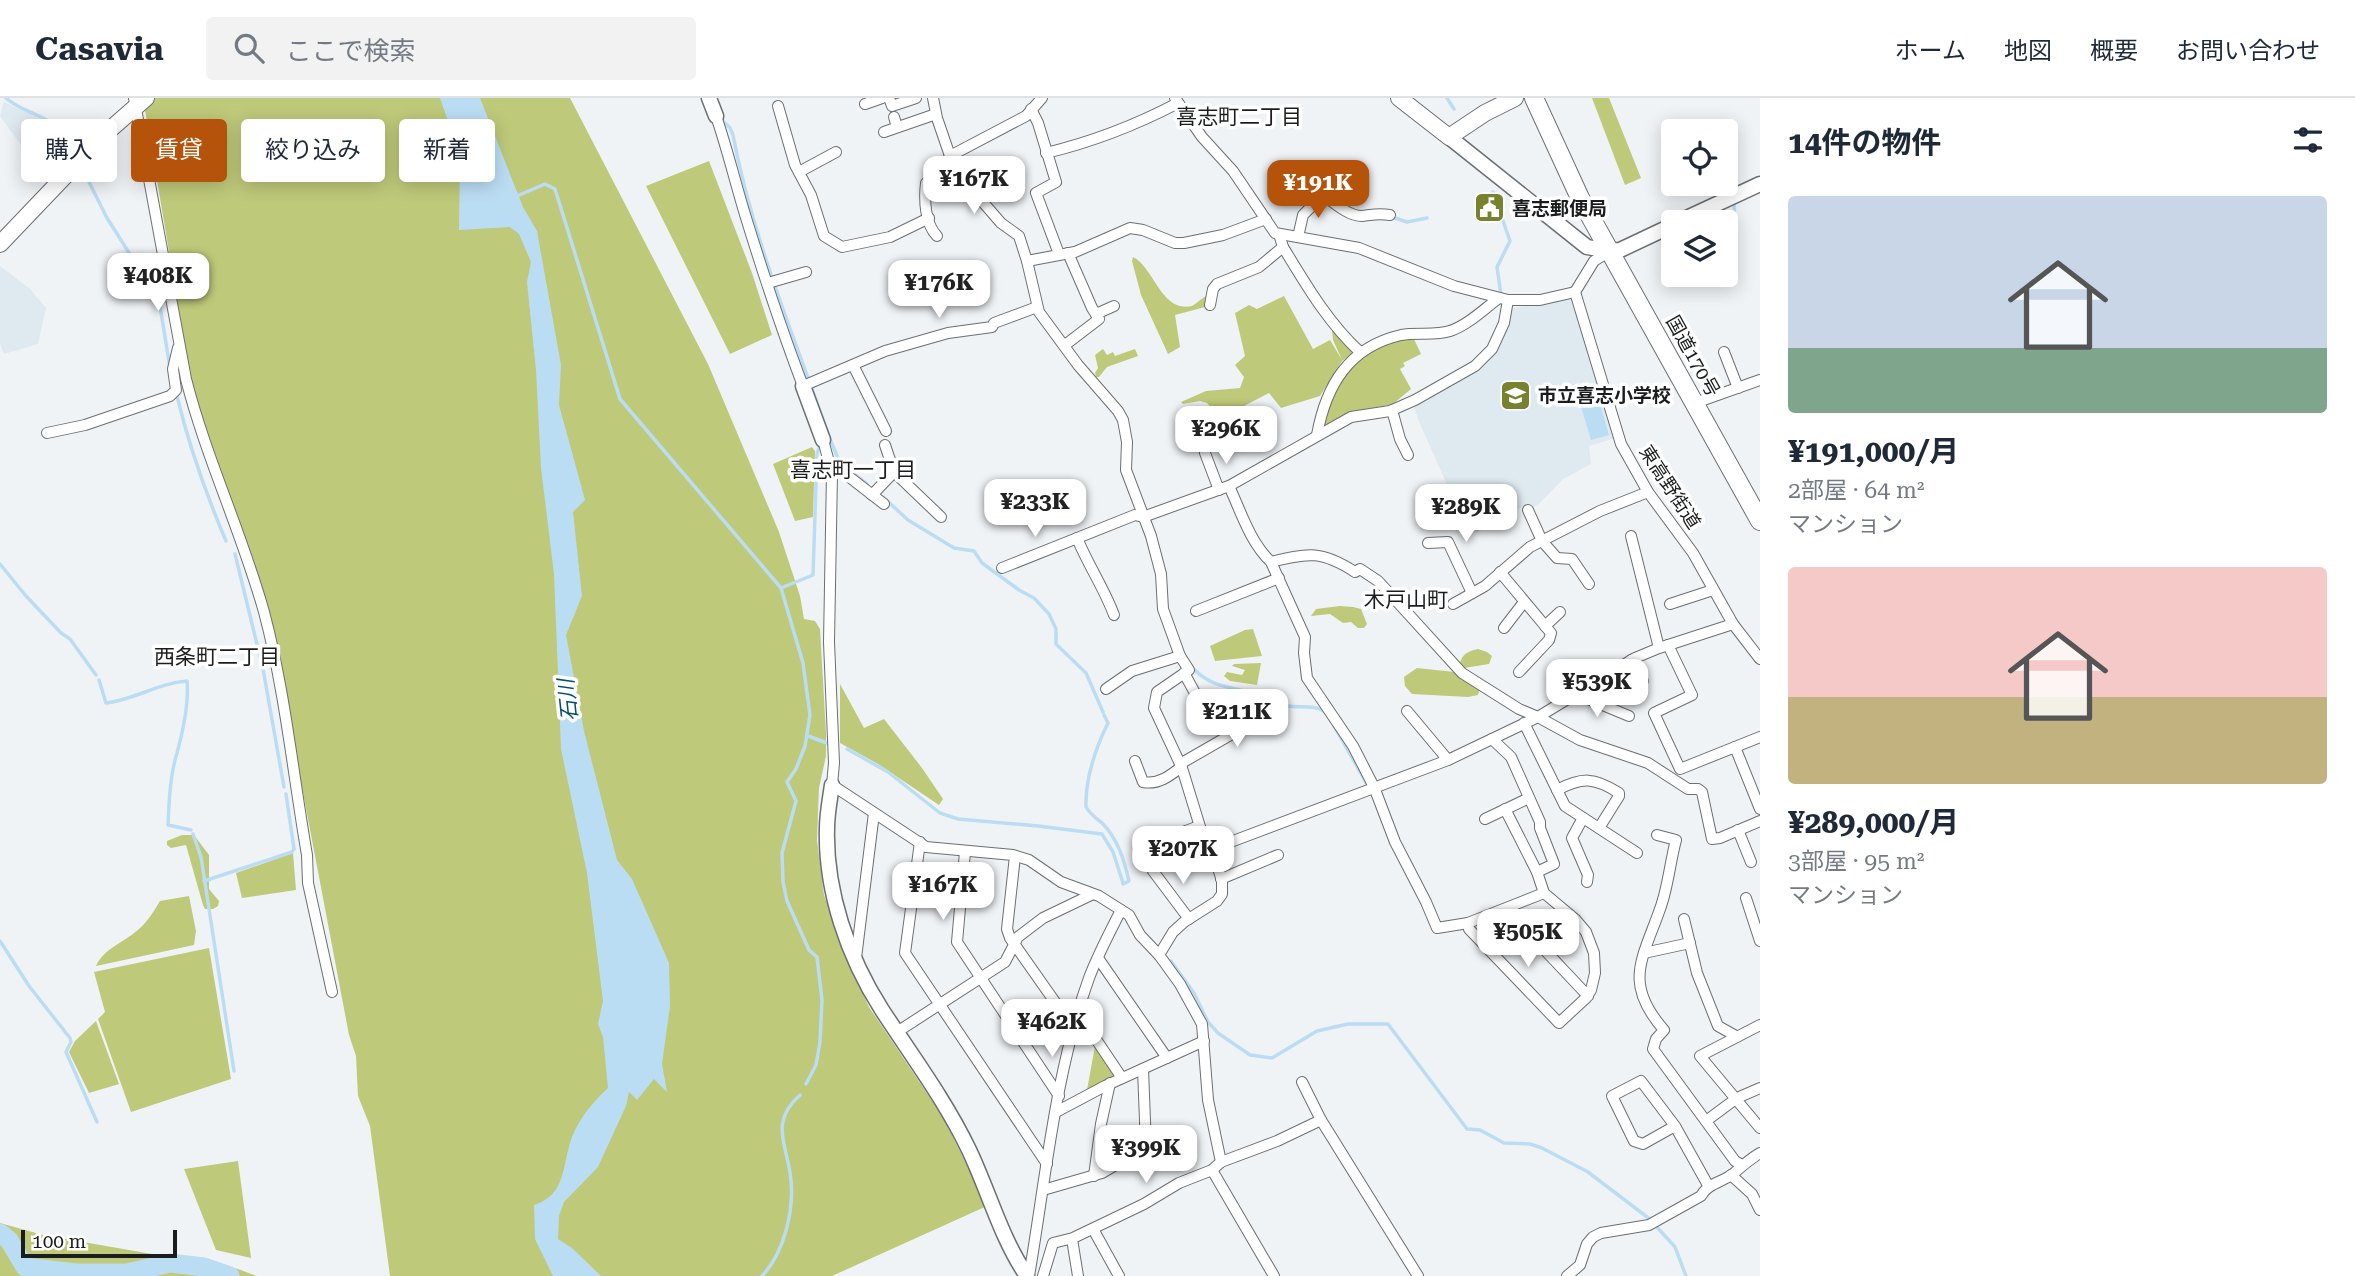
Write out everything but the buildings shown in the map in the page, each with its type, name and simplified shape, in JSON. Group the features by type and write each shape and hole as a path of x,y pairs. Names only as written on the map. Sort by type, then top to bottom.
{"highway":[{"name":"国道170号","path":"1534,98 1580,198 1760,520"}],"main road":[{"path":"1399,98 1449,137 1485,113 1515,98"},
{"path":"0,244 140,100"}],"street":[{"path":"709,98 730,158 747,220 772,282 783,332 830,462 829,642 835,763 827,827 830,875 839,916 856,961 881,1008 932,1083 969,1150 1014,1258 1028,1276"},
{"path":"865,104 882,98"},
{"path":"889,98 892,106 916,98"},
{"path":"933,98 950,156 962,178 1001,223 1019,236 1037,307 1078,365 1123,420 1128,442 1126,470 1151,536 1161,574 1163,609 1188,670 1157,692 1154,708 1181,766 1199,826 1212,849 1221,878 1222,894 1217,901 1173,932 1159,955"},
{"path":"937,236 929,218 925,198 926,183 946,166 950,156 1026,116 1042,98"},
{"path":"140,100 180,345 195,412 242,544 268,631 307,855 307,883 332,992"},
{"path":"1046,153 1114,132 1176,101 1202,137 1233,171 1275,233 1359,248 1454,286 1503,299 1540,300 1575,292 1594,261 1610,251"},
{"path":"778,106 799,172 811,195 824,236 842,247 890,237 929,218"},
{"path":"1031,109 1038,122 1056,182 1036,193 1063,253 1100,319 1065,345"},
{"path":"884,132 895,122 936,114"},
{"path":"1449,137 1587,247 1620,250 1661,231"},
{"path":"799,172 836,152"},
{"path":"1704,210 1760,184"},
{"path":"1298,237 1303,215 1325,193 1351,213 1363,216 1375,213 1390,215"},
{"path":"1027,261 1063,253 1130,228 1143,230 1175,243 1184,243 1223,235 1266,219"},
{"path":"1279,234 1283,247 1328,316 1360,352"},
{"path":"1210,305 1213,289 1217,284 1259,267 1283,247"},
{"path":"772,282 806,272"},
{"name":"東高野街道","path":"1575,292 1621,444 1648,492 1693,553 1733,624 1760,659"},
{"path":"1317,435 1325,400 1347,365 1360,352 1402,335 1449,331 1503,299"},
{"path":"1002,568 1135,515 1143,517 1224,488 1351,416 1392,410 1415,400 1475,366 1492,349 1504,323 1503,299"},
{"path":"1096,314 1114,306"},
{"path":"803,386 886,351 948,333 992,327 994,323 1037,307"},
{"path":"47,433 85,425 170,396 176,392 173,369 180,345"},
{"path":"1724,352 1738,388"},
{"path":"853,365 886,431"},
{"path":"1695,403 1760,380"},
{"path":"1392,410 1399,439 1408,455"},
{"path":"885,445 894,472 941,517"},
{"path":"1205,453 1251,536 1272,562 1305,637 1307,678 1353,746 1437,928 1468,923 1544,894"},
{"path":"830,462 884,504"},
{"path":"872,495 894,472"},
{"path":"1453,604 1485,586 1530,547 1600,511 1648,492"},
{"path":"1528,510 1542,541 1558,558 1572,559 1589,584"},
{"path":"1448,542 1454,530"},
{"path":"1631,536 1664,646 1692,695 1654,713 1680,769 1760,737"},
{"path":"1077,538 1096,580 1106,593 1114,615"},
{"path":"1429,543 1448,542"},
{"path":"1448,542 1472,593"},
{"path":"1272,562 1294,556 1316,555 1328,556 1355,572 1360,569 1378,581 1462,673 1518,709 1580,740 1648,763 1688,789 1702,792 1712,839 1760,821"},
{"path":"1500,572 1551,633 1549,640 1519,672"},
{"path":"1196,611 1279,578"},
{"path":"1670,604 1713,590"},
{"path":"1504,628 1524,601"},
{"path":"1545,626 1560,612"},
{"path":"1212,849 1448,760 1538,717 1631,660 1664,646 1733,624"},
{"path":"1106,689 1129,667 1180,656"},
{"path":"1631,660 1643,681"},
{"path":"1184,673 1201,704"},
{"path":"1576,694 1629,716"},
{"path":"1135,761 1143,782 1152,784 1170,776 1181,766 1279,707"},
{"path":"1408,711 1448,760"},
{"path":"1524,723 1564,806 1637,853"},
{"path":"1492,739 1511,757 1540,822 1539,828 1554,864 1537,872"},
{"path":"1735,747 1760,809"},
{"path":"1557,790 1576,780 1588,780 1604,784 1619,793 1599,828"},
{"path":"832,785 926,847 1015,856 1029,860 1061,882 1093,894 1129,915 1140,935 1159,955 1195,1006 1202,1024 1208,1100 1221,1162"},
{"path":"1485,819 1529,798"},
{"path":"1468,923 1469,929 1559,1023 1588,996 1595,973 1594,953 1586,932 1575,919 1544,894 1537,872 1505,809"},
{"path":"856,961 874,813"},
{"path":"1583,818 1572,838 1588,875 1587,881"},
{"path":"1138,849 1199,826"},
{"path":"1738,830 1751,862"},
{"path":"1657,835 1676,840 1661,907 1639,972 1639,989 1649,1013 1664,1030 1656,1039 1653,1049 1735,1161 1742,1165"},
{"path":"920,842 905,953 1047,1164"},
{"path":"965,852 957,942 1059,1096"},
{"path":"1221,878 1278,855"},
{"path":"1015,856 1007,929 1014,944 1074,1029"},
{"path":"1259,863 1264,874"},
{"path":"1153,872 1189,919"},
{"path":"897,1032 1005,962 1018,937 1043,918 1093,894"},
{"path":"1746,898 1756,915 1760,941"},
{"path":"1028,1276 1056,1112 1074,1029 1090,976 1121,909"},
{"path":"1506,909 1588,996"},
{"path":"1684,919 1697,973 1718,1026 1736,1036"},
{"path":"1644,953 1690,943"},
{"path":"1098,957 1167,1058"},
{"path":"1079,1014 1122,1078"},
{"path":"1760,1025 1700,1056 1760,1128"},
{"path":"1056,1112 1110,1083 1203,1041"},
{"path":"1043,1190 1094,1176 1146,1147 1143,1069"},
{"path":"1675,1126 1643,1144 1633,1141 1612,1096 1641,1081 1675,1126 1709,1187"},
{"path":"1302,1082 1321,1120 1418,1276"},
{"path":"1094,1176 1110,1083"},
{"path":"1706,1121 1737,1098 1760,1088"},
{"path":"1043,1276 1053,1243 1072,1239 1144,1204 1179,1183 1212,1170 1221,1162 1277,1141 1321,1120"},
{"path":"1567,1276 1580,1265 1587,1244 1593,1237 1601,1233 1649,1225 1701,1196 1704,1189 1731,1175 1760,1153"},
{"path":"1212,1170 1274,1276"},
{"path":"1731,1175 1752,1194 1760,1210"},
{"path":"1093,1229 1119,1276"},
{"path":"1072,1239 1078,1276"}],"shaded area":[{"path":"4,102 42,119 21,119 21,145 0,116"},
{"path":"0,266 30,289 46,308 38,344 4,354 0,344"},
{"name":"市立喜志小学校","path":"1570,296 1575,301 1616,438 1589,446 1591,464 1563,479 1539,504 1529,509 1523,506 1476,533 1449,489 1412,402 1495,352 1511,308"}],"green space":[{"path":"143,98 570,98 708,364 779,532 800,596 804,619 815,621 820,629 826,756 819,788 817,840 824,895 869,1007 943,1117 987,1206 832,1276 390,1276 370,1126 358,1096 356,1056 349,1035 268,608 192,387 157,182 227,182 227,119 147,119"},
{"path":"1592,98 1609,98 1641,178 1625,185"},
{"path":"709,161 752,273 772,335 730,354 646,186"},
{"path":"1133,257 1173,303 1192,306 1206,296 1205,307 1175,315 1180,347 1168,354 1141,295"},
{"path":"1284,296 1313,349 1330,340 1342,360 1333,340 1331,321 1356,351 1342,361 1320,396 1281,408 1269,393 1244,406 1214,411 1207,403 1200,401 1183,404 1181,402 1206,391 1240,388 1244,377 1235,365 1245,356 1235,313 1249,305 1257,309"},
{"path":"1413,337 1421,354 1403,363 1405,366 1400,369 1411,389 1393,404 1353,412 1322,427 1327,401 1353,362 1379,345"},
{"path":"1103,349 1107,355 1113,352 1115,356 1135,349 1138,356 1107,367 1096,377 1098,368 1095,355"},
{"path":"812,447 815,451 813,517 795,521 773,464"},
{"path":"1340,606 1361,609 1367,624 1364,628 1358,628 1351,622 1343,623 1330,614 1311,616 1316,609"},
{"path":"1253,629 1262,656 1215,661 1210,646"},
{"path":"1478,649 1492,656 1489,664 1464,668 1460,664 1464,655"},
{"path":"1261,663 1257,685 1230,681 1224,676 1227,672 1242,675 1245,670 1232,666 1234,664"},
{"path":"1417,668 1464,673 1480,688 1478,695 1468,697 1412,694 1405,686 1404,677"},
{"path":"840,684 864,728 884,719 943,799 939,805 878,764 840,743"},
{"path":"182,835 194,835 209,855 209,889 219,901 218,906 213,909 205,909 203,905 186,845 171,848 167,845 167,841"},
{"path":"293,853 296,890 242,898 236,873"},
{"path":"189,896 196,931 194,945 96,966 109,950 142,926 160,901"},
{"path":"209,948 231,1079 131,1112 98,1019 105,1012 94,972"},
{"path":"96,1021 119,1084 89,1093 69,1052 75,1041"},
{"path":"1095,1046 1114,1073 1113,1077 1087,1090"},
{"path":"238,1161 251,1258 216,1250 184,1169"},
{"path":"0,1223 43,1235 238,1269 257,1276 0,1276"}],"water":[{"path":"440,98 480,98 488,119 447,119"},
{"name":"石川","path":"495,136 523,207 537,231 561,365 559,405 585,500 573,512 582,596 566,635 584,731 617,860 632,879 669,963 670,1006 662,1064 667,1092 654,1079 637,1100 629,1092 626,1106 598,1167 564,1202 559,1216 558,1239 572,1248 601,1276 553,1276 535,1239 534,1205 545,1200 558,1186 575,1130 587,1110 608,1088 603,1037 598,1024 603,1001 587,873 561,749 554,574 541,468 536,370 527,282 531,262 519,234 510,227 459,230 460,182 495,182"},
{"path":"1598,397 1609,435 1591,440 1580,403"}],"waterway":[{"path":"6,98 45,119"},
{"path":"1447,98 1454,109"},
{"path":"721,119 733,135 763,251 830,439 819,448 817,454 813,575 781,588"},
{"path":"89,182 107,218 159,300 170,368"},
{"path":"517,196 545,184 555,189 620,399 781,588 803,663 810,715 805,746 796,769 787,782 796,801 782,853 787,901 809,950 817,957 822,1000 816,1065 806,1084"},
{"path":"1493,192 1510,241 1497,267 1501,295"},
{"path":"1734,205 1734,210"},
{"path":"1392,217 1407,222 1427,218"},
{"path":"177,396 198,470 226,541"},
{"path":"830,439 840,463 867,484"},
{"path":"883,497 908,520 954,548 974,551 982,563 1034,598 1049,614 1056,629 1056,644 1086,673 1103,712"},
{"path":"235,554 263,669 284,787"},
{"path":"0,564 26,596 70,639 96,675"},
{"path":"1195,670 1202,677 1220,685 1259,694 1285,705 1313,707 1326,713"},
{"path":"99,680 106,703 187,681 186,708 171,779 168,825 191,830"},
{"path":"1104,715 1108,723 1092,764 1086,807 1108,829 1116,843 1129,881 1123,884"},
{"path":"1334,726 1367,784"},
{"path":"808,736 827,743"},
{"path":"847,749 888,772 940,813 958,819 1102,834 1113,852 1123,883"},
{"path":"204,881 292,852 294,849 286,794"},
{"path":"193,834 201,857 234,1071"},
{"path":"0,941 29,986 70,1038 66,1052 97,1122"},
{"path":"1171,961 1194,993 1208,1022 1218,1033 1250,1055 1272,1058 1317,1031 1348,1024 1388,1024 1467,1129 1480,1130 1504,1143 1530,1144 1542,1148 1588,1172 1651,1220"},
{"path":"762,1276 782,1244 789,1218 792,1192 782,1125 790,1105 800,1095"},
{"path":"1656,1226 1675,1247 1686,1276"},
{"path":"0,1233 9,1240 25,1267 76,1273 127,1273 170,1263 204,1267 230,1276"}],"place":[{"name":"喜志郵便局","path":"1489,208"},
{"name":"市立喜志小学校","path":"1515,395"}],"district":[{"name":"喜志町二丁目","path":"1239,117"},
{"name":"喜志町一丁目","path":"853,470"},
{"name":"木戸山町","path":"1406,600"},
{"name":"西条町二丁目","path":"217,657"}]}
